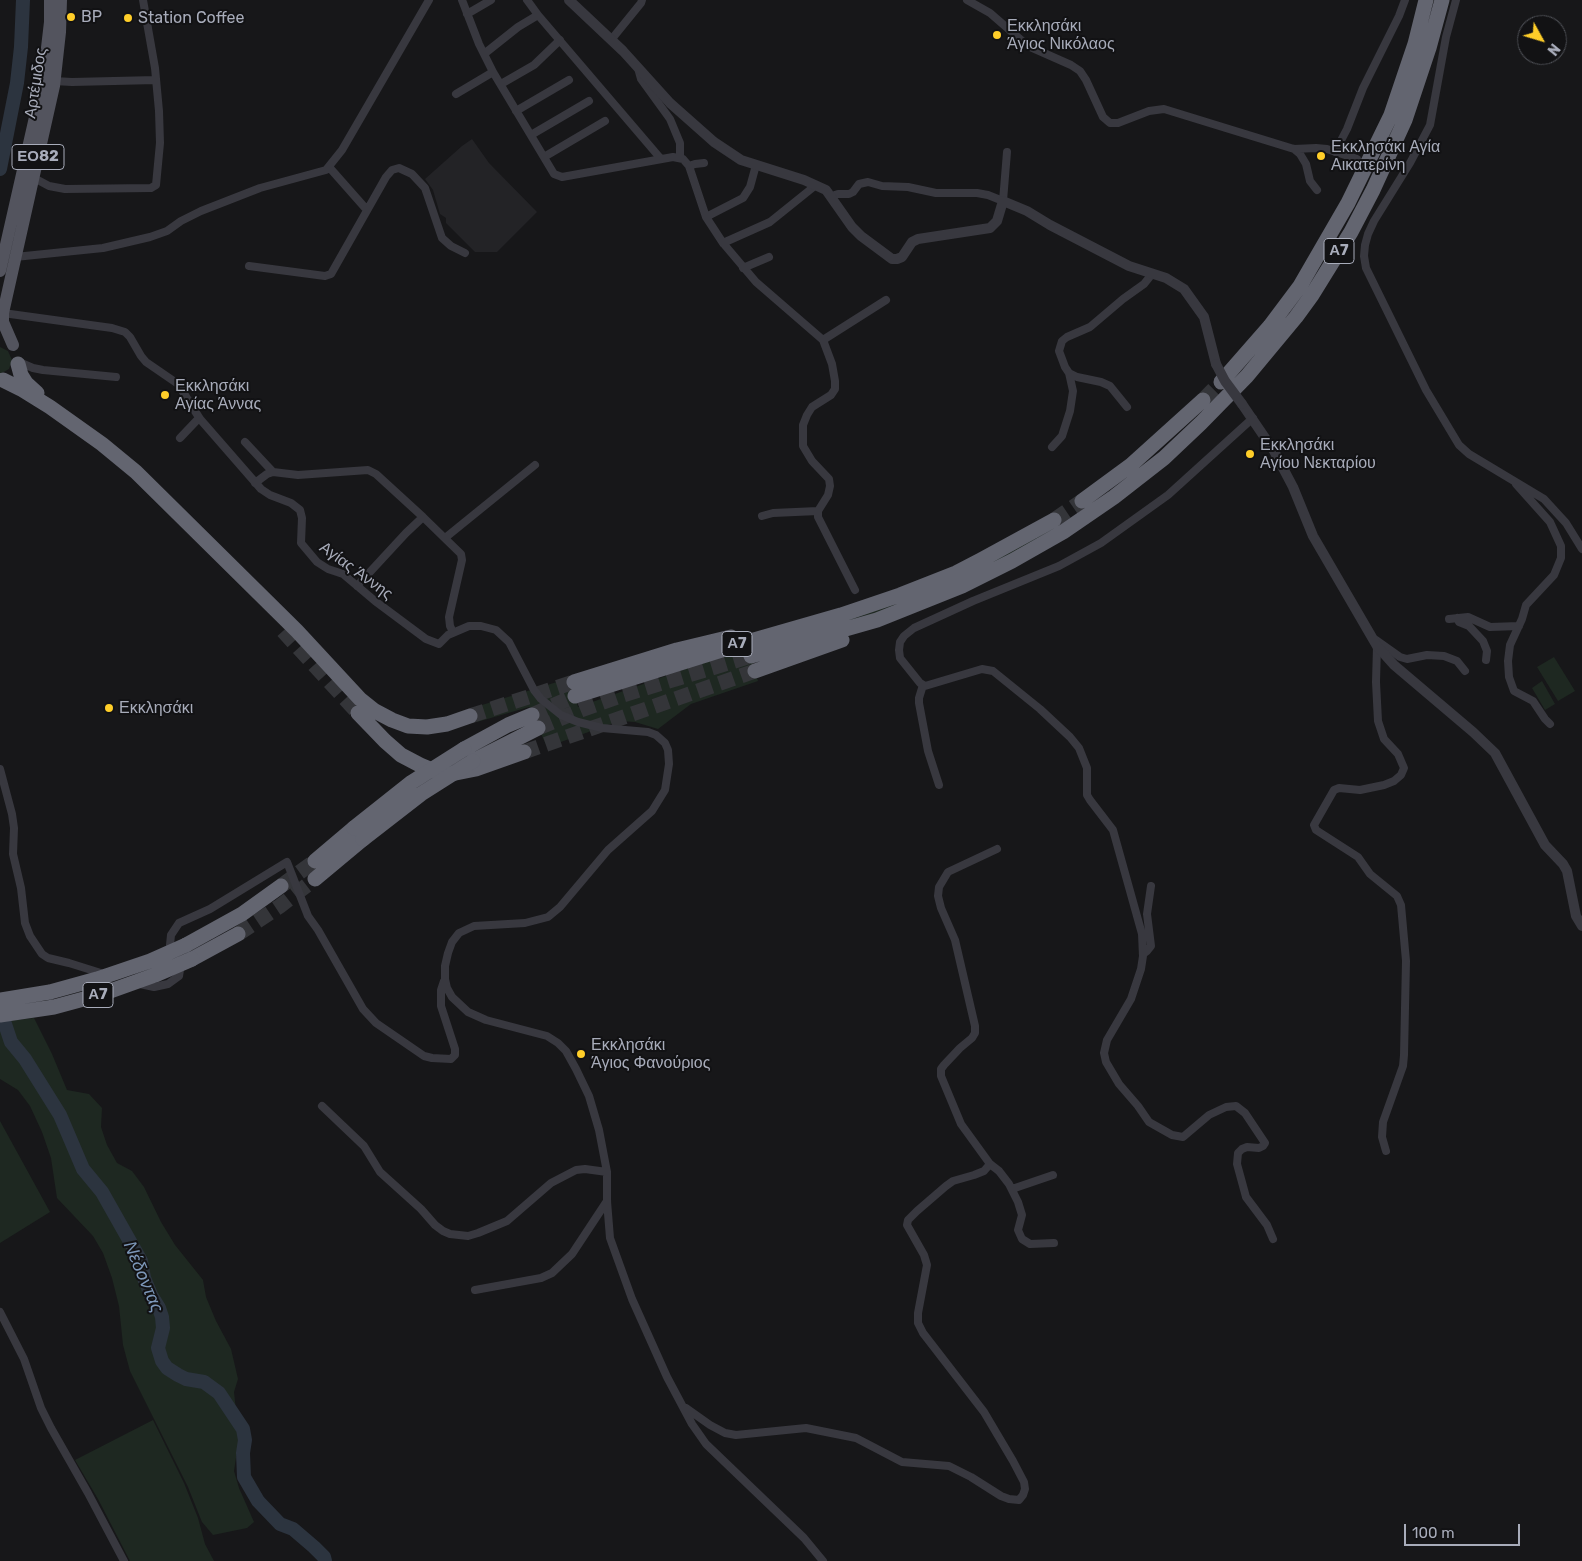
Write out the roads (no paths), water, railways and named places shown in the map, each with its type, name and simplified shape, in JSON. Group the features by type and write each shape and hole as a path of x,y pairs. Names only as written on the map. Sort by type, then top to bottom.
{"highway":[{"name":"Α7","path":"1221,382 1270,326 1300,286 1348,203 1391,116 1415,44 1426,0"},
{"name":"Α7","path":"751,656 846,630 935,598 979,578 1063,532 1114,498 1156,464 1201,423 1247,376 1275,343 1312,295 1346,239 1373,190 1405,120 1426,57 1442,0"},
{"path":"19,363 21,375 26,383 50,406"},
{"path":"1,381 21,389 50,406 123,460 297,631 360,699 375,711 408,726 426,727 447,724 470,716"},
{"path":"1082,501 1131,465 1203,400"},
{"path":"575,689 677,650 807,620 900,595 973,564 1054,520"},
{"path":"220,554 283,631"},
{"path":"755,671 850,636 935,598"},
{"path":"358,713 400,755 439,773 451,774 476,769 524,752"},
{"path":"314,860 421,794 468,755 535,722"},
{"path":"315,879 359,833"},
{"name":"Α7","path":"0,1015 54,1006 102,994 155,975 281,886"},
{"name":"Α7","path":"0,1000 50,992 97,979 156,958 189,952 238,934"}],"main road":[{"name":"Αρτέμιδος","path":"0,271 43,82 49,30 50,0"},
{"name":"Αρτέμιδος","path":"13,345 5,329 3,313 54,81 60,32 61,0"},
{"path":"0,339 8,341 13,345"},
{"name":"ΕΟ82","path":"13,345 18,353 19,363"},
{"path":"1,381 13,375 19,363"}],"street":[{"path":"34,178 48,186 64,189 154,187 160,143 156,80 143,0"},
{"path":"15,257 103,248 150,237 163,233 201,211 260,188 329,168 429,0"},
{"path":"462,0 493,72 554,174 562,177 661,159 680,158"},
{"path":"467,14 491,0"},
{"path":"527,0 661,159"},
{"path":"569,0 611,40 663,96 714,142 737,158 795,176 826,190 857,232 889,257 896,260 904,255 914,240 990,228 998,221 1003,201 1007,152"},
{"path":"611,40 642,0"},
{"path":"967,0 990,13 1028,46 1071,64 1080,71 1103,117 1110,123 1118,123 1149,111 1164,109 1294,149 1316,148 1358,160"},
{"path":"1335,152 1405,0"},
{"path":"1456,0 1446,37 1430,125 1410,163 1396,179 1368,234 1364,256 1366,268 1406,350 1456,441 1470,454 1534,491 1549,503 1566,523 1582,549"},
{"path":"484,54 538,15"},
{"path":"500,84 534,65 560,40"},
{"path":"638,68 641,79 673,124 680,143 680,158 688,166 706,217 723,243 756,282 823,340 832,364 835,389 831,395 812,407 803,425 802,439 806,453 828,479 830,486 828,495 818,511 821,524 855,590"},
{"path":"456,94 493,72"},
{"path":"54,81 156,80"},
{"path":"516,111 569,80"},
{"path":"531,135 589,102"},
{"path":"544,157 606,121"},
{"path":"1294,149 1300,154 1306,164 1310,181 1317,190"},
{"path":"688,166 704,163"},
{"path":"706,217 743,198 750,187 756,165"},
{"path":"329,168 367,210"},
{"path":"249,266 328,276 333,272 388,174 397,168 405,170 414,176 427,190 442,238 449,245 465,253"},
{"path":"832,196 849,194 859,184 868,182 882,186 908,187 936,193 977,193 988,195 1020,208 1129,266 1166,278 1184,289 1198,307 1208,329 1216,364 1225,381 1253,418 1274,451 1293,487 1319,549 1374,642 1394,665 1495,753 1546,845 1567,871 1576,916 1582,926"},
{"path":"723,243 766,224 816,185"},
{"path":"743,268 769,257"},
{"path":"1052,447 1062,436 1070,411 1073,391 1070,373 1058,351 1062,341 1090,327 1144,284 1152,274"},
{"path":"823,340 886,300"},
{"name":"Αγίας Άννης","path":"3,313 122,330 130,337 147,364 178,384 199,418 255,483 267,494 298,507 302,518 300,539 305,550 320,564 343,574 426,639 439,644 453,632 469,626 492,628 506,637 534,690 561,715 578,722 602,728 619,731 644,731 661,738 668,750 669,764 664,790 652,811 608,850 560,907 548,917 525,923 474,926 459,933 452,942 448,952 445,979"},
{"path":"19,363 32,368 116,377"},
{"path":"1070,373 1082,379 1101,382 1110,386 1127,407"},
{"path":"180,438 199,418"},
{"path":"1253,418 1168,495 1101,543 1059,566 973,600 909,631 900,642 899,654 922,685 926,686 982,669 990,670 1040,709 1076,743 1087,768 1086,788 1090,800 1111,825 1115,834 1122,867 1142,931 1143,954 1141,969 1131,999 1111,1032 1105,1047 1106,1062 1119,1084 1138,1106 1148,1122 1172,1135 1183,1137 1209,1115 1226,1107 1236,1106 1246,1113 1265,1143 1259,1148 1247,1147 1238,1153 1236,1158 1239,1173 1246,1197 1267,1225 1274,1239"},
{"path":"245,442 273,472"},
{"path":"445,538 535,466"},
{"path":"255,483 273,472 298,476 369,470 424,517 462,556 449,616 453,632"},
{"path":"1514,480 1550,522 1560,546 1561,558 1554,575 1526,604 1510,646 1508,661 1514,691 1533,701 1550,724"},
{"path":"762,516 773,513 818,511"},
{"path":"358,586 406,533 424,517"},
{"path":"1486,660 1487,651 1483,642 1469,626 1453,619 1473,619 1490,628 1519,626"},
{"path":"1506,627 1515,634"},
{"path":"1374,642 1407,659 1427,655 1444,656 1457,661 1465,671"},
{"path":"1374,642 1378,721 1384,739 1398,754 1404,768 1401,775 1394,781 1384,785 1360,790 1339,788 1334,790 1314,826 1316,830 1358,857 1370,874 1396,896 1401,905 1406,961 1404,1055 1403,1066 1383,1122 1382,1136 1386,1151"},
{"path":"922,685 919,703 928,751 939,785"},
{"path":"0,769 14,828 13,854 21,888 25,924 30,936 42,954 48,958 143,985 154,987 168,984 179,976 180,970 170,945 171,935 179,923 210,909 287,862 308,916 363,1009 376,1022 424,1056 451,1059 455,1055 455,1049 441,1006 441,990 445,979"},
{"path":"997,849 948,872 938,887 940,908 955,940 973,1010 975,1026 975,1033 972,1038 944,1065 941,1069 941,1076 961,1124 990,1164 999,1171 1012,1189 1022,1215 1018,1226 1022,1239 1030,1244 1054,1243"},
{"path":"1143,954 1150,949 1151,944 1147,917 1151,886"},
{"path":"445,979 452,997 468,1012 486,1020 547,1036 562,1047 576,1069 589,1096 599,1130 607,1172 610,1238 632,1299 667,1377 692,1424 706,1444 804,1538 823,1561"},
{"path":"322,1106 364,1146 380,1172 421,1209 434,1225 450,1234 473,1234 507,1221 551,1183 576,1170 585,1169 607,1172"},
{"path":"684,1407 710,1425 725,1433 736,1435 806,1428 856,1438 902,1462 949,1466 1001,1496 1019,1500 1024,1495 1024,1482 1013,1461 984,1412 922,1333 918,1323 918,1313 926,1265 924,1255 907,1225 908,1220 917,1211 946,1186 953,1181 984,1170 990,1164"},
{"path":"1012,1189 1053,1175"},
{"path":"475,1290 541,1278 552,1273 572,1254 607,1201"},
{"path":"0,1312 24,1359 51,1428 124,1561"}],"waterway":[{"name":"Νέδoντας","path":"0,169 17,83 23,0"},
{"name":"Νέδoντας","path":"0,1009 11,1042 25,1059 60,1115 83,1169 102,1192 141,1261 144,1278 162,1317 163,1328 158,1348 162,1361 167,1368 178,1375 186,1379 204,1382 219,1393 243,1429 245,1440 243,1453 244,1477 258,1501 280,1524 293,1529 314,1547 324,1557 325,1561"}],"tunnel":[{"path":"1203,400 1221,382"},
{"path":"1054,520 1082,501"},
{"path":"283,631 358,713"},
{"path":"538,728 623,695 751,656"},
{"path":"524,752 755,671"},
{"path":"470,716 574,682"},
{"path":"532,715 575,696"},
{"path":"281,886 315,861"},
{"path":"238,934 280,906 315,879"}],"place":[{"name":"BP","path":"71,17"},
{"name":"Station Coffee","path":"128,18"},
{"name":"Εκκλησάκι Άγιος Νικόλαος","path":"997,35"},
{"name":"Εκκλησάκι Αγία Αικατερίνη","path":"1321,156"},
{"name":"Εκκλησάκι Αγίας Άννας","path":"165,395"},
{"name":"Εκκλησάκι Αγίου Νεκταρίου","path":"1250,454"},
{"name":"Εκκλησάκι","path":"109,708"},
{"name":"Εκκλησάκι Άγιος Φανούριος","path":"581,1054"}]}
